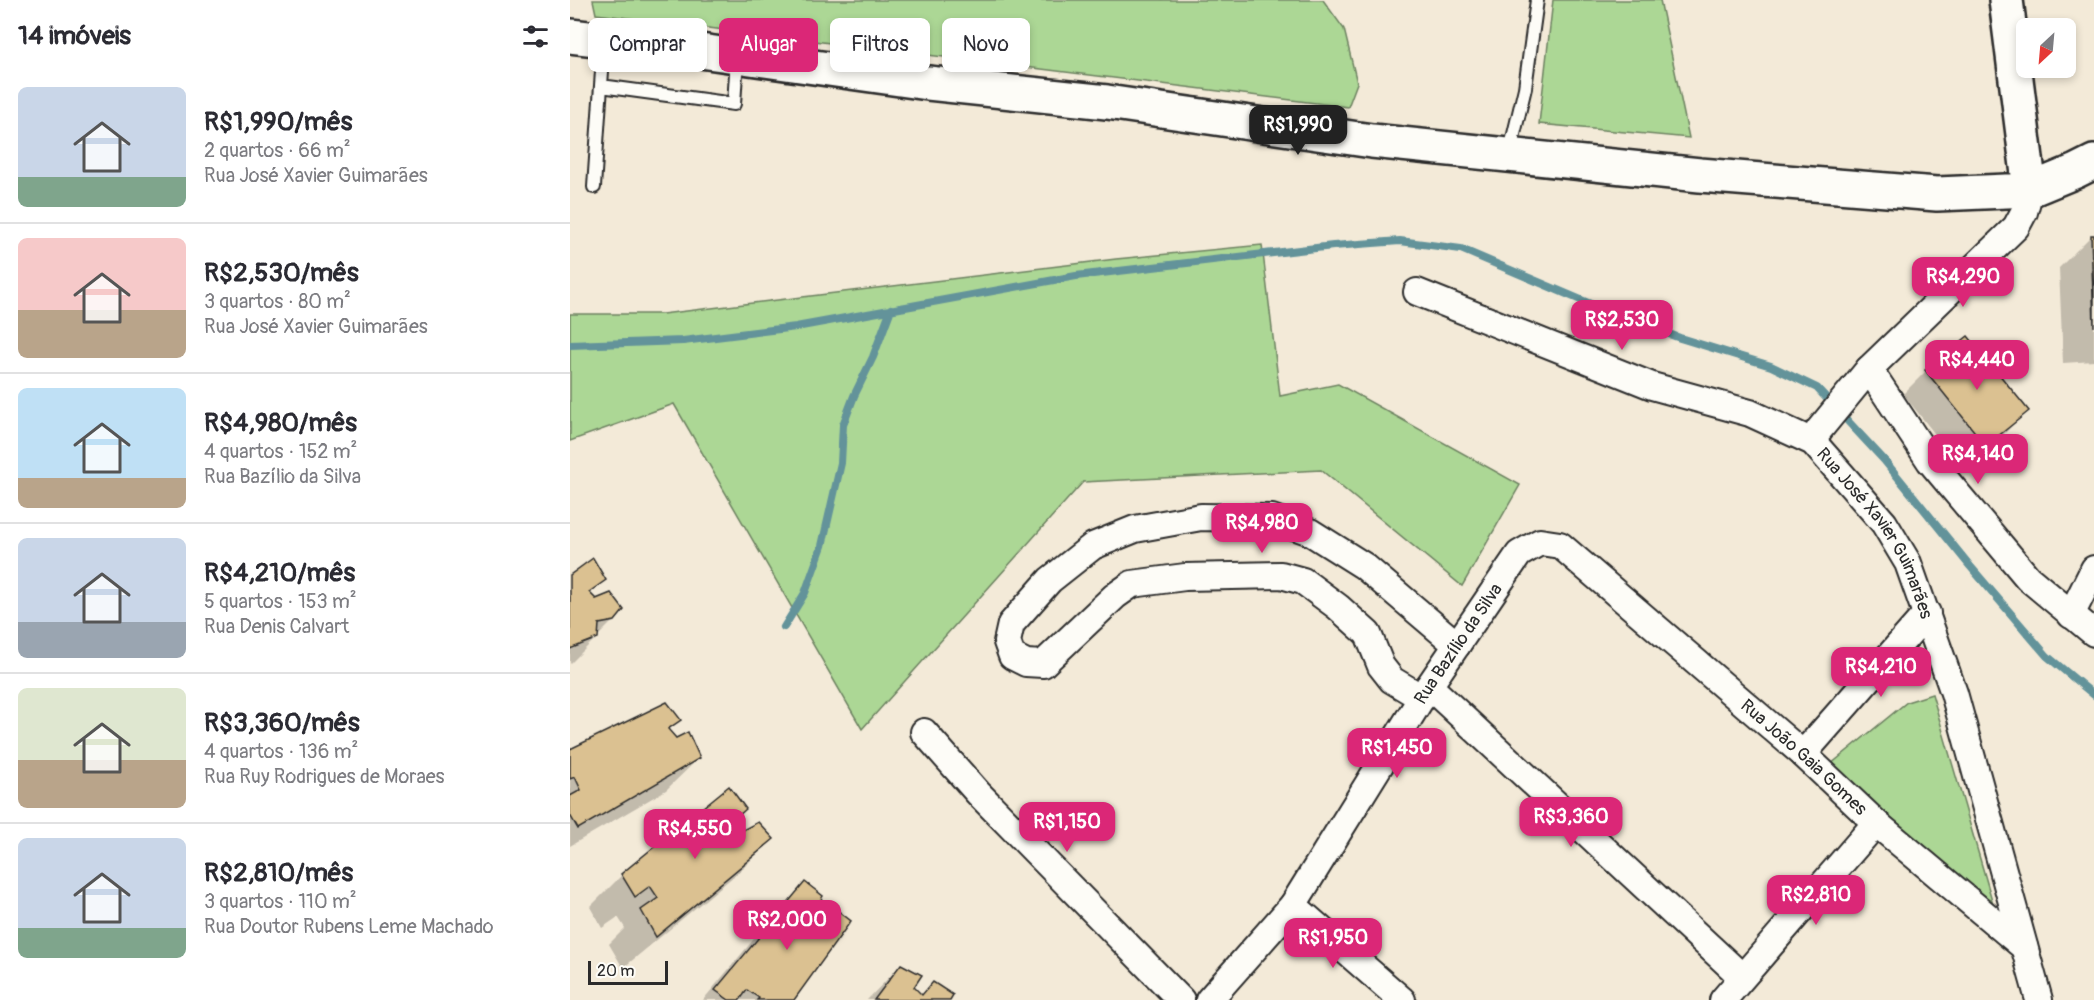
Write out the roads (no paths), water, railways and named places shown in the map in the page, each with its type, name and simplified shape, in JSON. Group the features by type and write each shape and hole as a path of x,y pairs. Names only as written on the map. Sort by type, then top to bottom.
{"main road":[{"path":"2006,0 2030,190"},
{"path":"570,36 588,38"},
{"path":"818,68 928,83 1107,102 1372,141 1700,175 1938,194 2030,190 2088,173"}],"street":[{"path":"1816,436 1869,369 2016,227 2024,212 2030,190"},
{"name":"Rua José Xavier Guimarães","path":"1417,292 1652,386 1750,413 1816,436 1884,523 1908,563 1954,693 2039,1000"},
{"path":"1869,369 1930,461 2028,578 2094,633"},
{"path":"1457,645 1364,566 1310,532 1272,518 1201,517 1135,529 1094,546 1050,580 1011,624 1007,642 1012,656 1026,663 1043,663 1114,596 1132,584 1185,578 1281,575 1303,581 1338,607 1368,634 1381,666 1392,680 1425,692 1742,977"},
{"name":"Rua Bazílio da Silva","path":"1209,1000 1293,905 1425,692 1519,554 1540,542 1560,545 1584,566"},
{"name":"Rua João Gaia Gomes","path":"1584,566 1803,754 1876,823 2024,947"},
{"path":"2071,615 2094,568"},
{"path":"1803,754 1927,613"},
{"path":"924,732 978,793 1181,1000"},
{"path":"1723,1000 1876,823"},
{"path":"1293,905 1402,1000"}],"lane":[{"path":"1509,155 1525,88 1537,0"},
{"path":"594,187 602,72"},
{"path":"601,86 734,104 736,72"}],"waterway":[{"path":"570,345 683,341 796,327 1076,276 1333,246 1400,241 1461,249 1614,314 1680,338 1771,366 1817,388 1884,460 2047,656 2094,695"},
{"path":"784,627 805,593 822,546 841,463 843,425 891,309"}]}
